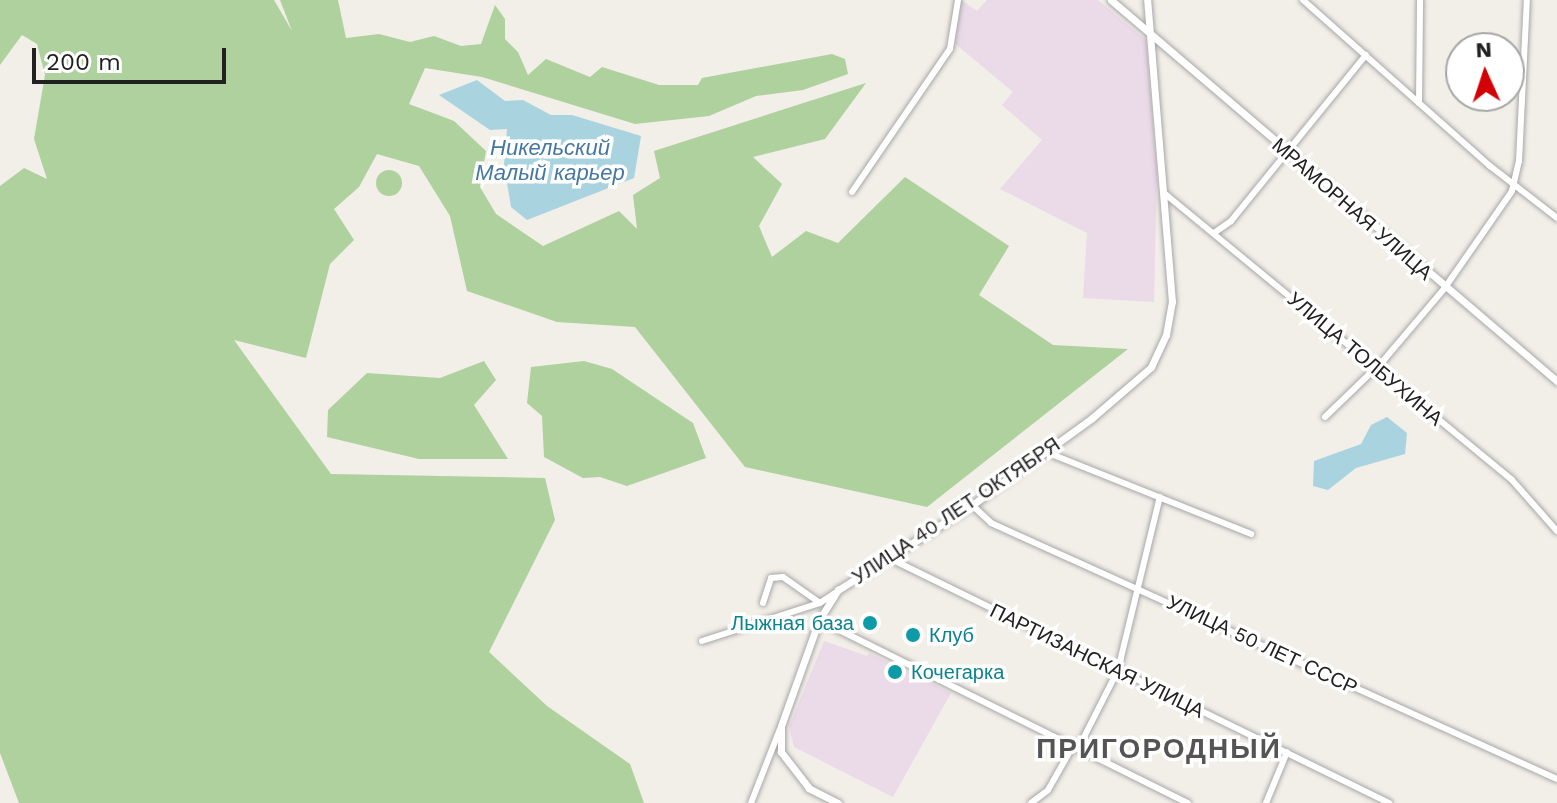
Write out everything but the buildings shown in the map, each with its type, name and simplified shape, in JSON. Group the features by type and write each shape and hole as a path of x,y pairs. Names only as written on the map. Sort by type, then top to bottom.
{"street":[{"path":"852,192 950,49 958,0"},
{"name":"МРАМОРНАЯ УЛИЦА","path":"1111,0 1444,289 1557,381"},
{"name":"УЛИЦА 40 ЛЕТ ОКТЯБРЯ","path":"751,803 819,620 838,590 891,559 1046,452 1132,387 1161,348 1172,302 1147,0"},
{"path":"1303,0 1419,103 1557,218"},
{"path":"1419,103 1420,0"},
{"path":"1325,417 1444,289 1515,182 1527,0"},
{"path":"1214,233 1231,221 1366,55"},
{"name":"УЛИЦА ТОЛБУХИНА","path":"1164,193 1512,480 1557,531"},
{"path":"1046,452 1251,534"},
{"path":"1031,803 1048,790 1073,746 1091,727 1118,670 1160,497"},
{"name":"УЛИЦА 50 ЛЕТ СССР","path":"972,505 991,523 1557,779"},
{"name":"ПАРТИЗАНСКАЯ УЛИЦА","path":"891,559 1389,803"},
{"path":"763,603 771,578 783,577 820,603"},
{"path":"702,641 820,603 838,590"},
{"path":"819,620 1188,803"},
{"path":"781,726 781,752 790,769 809,788 838,803"},
{"path":"1266,803 1287,752"}],"shaded area":[{"path":"961,0 977,11 987,0 1098,0 1146,40 1157,172 1154,302 1083,298 1087,233 1000,189 1042,140 1002,105 1013,92 953,42 958,21 954,9"},
{"path":"824,641 867,656 869,653 951,693 893,797 794,747 789,727"}],"green space":[{"path":"0,0 274,0 292,31 280,0 338,0 346,38 379,34 410,42 434,36 461,46 481,44 495,5 505,19 505,39 518,52 528,75 546,59 590,77 602,67 659,85 698,85 702,78 832,54 845,59 848,74 803,90 756,96 709,116 635,124 482,77 425,68 409,104 454,121 486,151 480,187 496,214 543,246 619,211 637,229 633,195 660,178 654,151 866,83 825,139 753,157 782,184 759,226 772,257 806,231 838,243 905,177 1009,246 979,295 1053,345 1128,349 927,507 745,467 635,327 557,322 467,291 450,216 419,166 377,154 359,187 334,209 354,240 330,264 306,358 234,340 331,474 545,478 555,520 489,652 547,706 630,764 644,803 19,803 0,753 0,186 24,168 47,179 34,139 45,75 37,44 22,35 0,65"},
{"path":"389,170 398,174 402,183 398,192 389,196 380,192 376,183 380,174"},
{"path":"484,361 496,380 474,405 508,459 419,459 327,437 328,410 367,373 440,378"},
{"path":"584,361 612,369 693,423 706,458 627,486 600,477 583,478 544,457 542,416 527,403 531,367"}],"water":[{"name":"Никельский Малый карьер","path":"477,80 505,101 523,100 551,115 572,115 641,136 634,178 527,220 511,207 504,165 507,129 490,130 439,95"},
{"path":"1387,417 1407,433 1405,454 1356,468 1328,490 1313,486 1314,461 1361,444 1371,425"}],"place":[{"name":"Лыжная база","path":"870,623"},
{"name":"Клуб","path":"913,635"},
{"name":"Кочегарка","path":"895,672"}],"district":[{"name":"ПРИГОРОДНЫЙ","path":"1159,749"}]}
